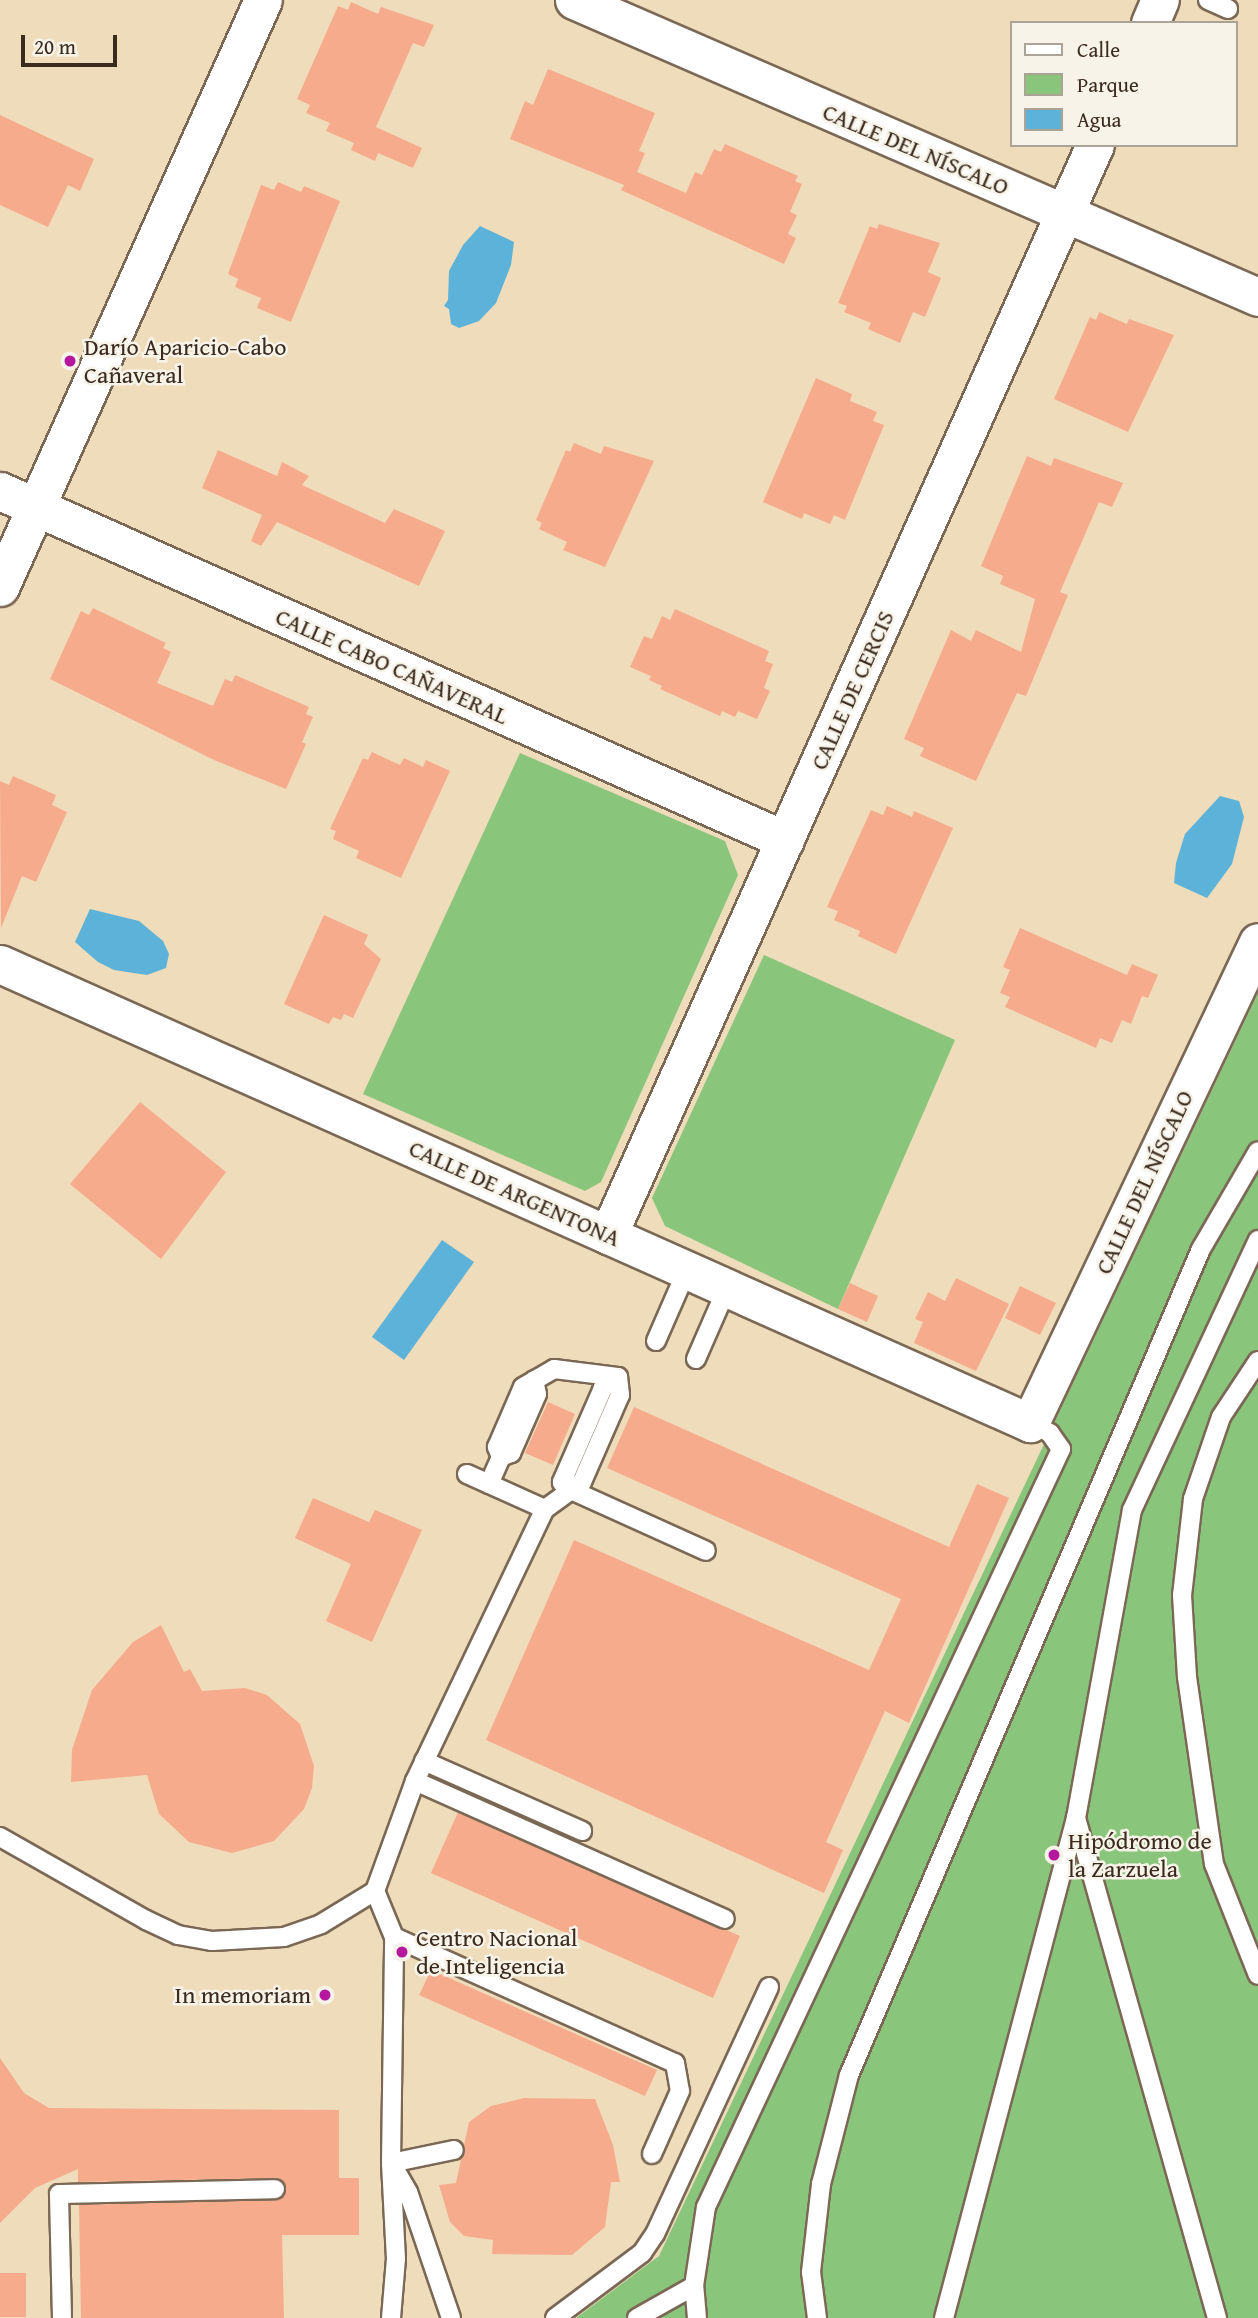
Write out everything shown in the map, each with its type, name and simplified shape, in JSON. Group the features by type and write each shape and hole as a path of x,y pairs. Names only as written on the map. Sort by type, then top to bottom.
{"street":[{"path":"0,587 263,0"},
{"name":"CALLE DEL NÍSCALO","path":"574,0 1258,297"},
{"path":"1151,21 1160,0"},
{"name":"CALLE DE CERCIS","path":"608,1235 1094,147"},
{"name":"CALLE CABO CAÑAVERAL","path":"0,491 785,840"},
{"name":"CALLE DEL NÍSCALO","path":"1030,1423 1258,942"},
{"name":"CALLE DE ARGENTONA","path":"0,964 1030,1423"}],"lane":[{"path":"1208,0 1228,9"},
{"path":"817,2318 811,2272 821,2184 849,2075 1201,1249 1258,1151"},
{"path":"944,2318 1076,1818 1132,1510 1258,1240"},
{"path":"656,1341 687,1270"},
{"path":"696,1359 727,1288"},
{"path":"1258,1361 1221,1417 1193,1499 1182,1595 1187,1677 1214,1864 1258,1975"},
{"path":"0,1836 146,1920 178,1935 212,1941 284,1937 321,1924 375,1891 415,1781 545,1509 582,1482 620,1395 618,1377 554,1368 534,1380 537,1394 511,1453 501,1457 489,1484"},
{"path":"697,2318 694,2286 706,2207 1061,1449 1051,1433 1030,1423"},
{"path":"467,1474 545,1509"},
{"path":"569,1489 706,1551"},
{"path":"424,1761 582,1831"},
{"path":"415,1781 725,1919"},
{"path":"1076,1818 1216,2318"},
{"path":"375,1891 394,1937 391,2164 396,2259 391,2318"},
{"path":"394,1937 675,2063 680,2091 652,2154"},
{"path":"555,2318 642,2253 655,2234 769,1987"},
{"path":"391,2164 454,2150"},
{"path":"391,2164 408,2192 451,2318"},
{"path":"62,2318 59,2193 275,2189"},
{"path":"637,2318 694,2286"}],"green space":[{"path":"520,753 725,841 738,875 601,1182 585,1191 363,1094"},
{"path":"764,955 955,1040 838,1309 665,1226 652,1198"},
{"name":"Hipódromo de la Zarzuela","path":"1258,993 1258,2318 576,2318 659,2256"}],"water":[{"path":"480,226 514,242 511,265 496,303 479,321 459,328 451,324 449,309 444,306 448,300 449,271 463,245"},
{"path":"1220,796 1239,801 1244,817 1232,864 1207,898 1174,883 1176,863 1185,834"},
{"path":"90,909 139,921 163,941 169,954 166,968 147,975 114,970 98,962 75,942"},
{"path":"442,1240 474,1262 404,1360 372,1337"}],"building":[{"path":"351,2 378,14 381,7 434,25 424,47 413,43 376,127 422,148 413,168 378,153 375,161 351,150 354,143 326,131 330,123 306,113 310,105 297,99 338,6 348,10"},
{"path":"548,69 655,113 639,151 645,153 637,172 686,193 695,172 702,175 714,149 721,152 725,144 798,176 795,181 802,184 790,212 797,215 788,234 796,238 784,264 621,190 624,185 510,139 525,101 533,105"},
{"path":"0,115 94,159 80,191 68,185 48,227 0,205"},
{"path":"278,182 301,192 304,186 340,201 291,322 257,308 261,298 235,287 238,279 228,274 261,185 274,190"},
{"path":"879,224 940,243 928,272 941,278 925,317 913,312 900,343 868,329 871,323 844,312 847,306 838,303 870,226 877,229"},
{"path":"1099,312 1127,324 1129,319 1174,335 1128,432 1054,399 1090,317 1096,320"},
{"path":"816,378 852,394 850,401 877,412 873,421 884,425 845,520 834,515 830,524 804,513 802,519 763,502"},
{"path":"574,443 601,454 604,446 654,461 605,567 563,550 567,542 539,529 542,523 536,520 566,450 570,452"},
{"path":"218,450 277,476 282,462 309,476 302,485 385,523 394,509 445,531 419,586 277,522 261,546 251,541 262,515 202,488"},
{"path":"1027,456 1051,466 1054,458 1123,483 1112,507 1099,502 1060,592 1068,595 1026,696 1017,693 976,781 920,756 924,748 904,739 951,630 971,641 976,630 1021,652 1035,599 1000,584 1003,576 981,566"},
{"path":"93,608 166,643 163,648 171,652 157,683 213,706 225,679 232,682 235,675 309,707 306,714 313,717 302,742 306,744 286,789 214,760 50,679 81,611 89,615"},
{"path":"675,609 769,651 765,661 773,664 764,688 770,691 757,719 738,711 735,717 722,711 720,716 660,689 662,686 649,680 651,676 630,667 644,636 652,639 662,616 670,620"},
{"path":"372,752 400,765 404,758 423,767 426,760 450,771 401,878 356,858 359,851 333,839 336,831 330,829 363,758 368,760"},
{"path":"13,776 56,795 52,805 67,812 36,882 22,876 1,928 0,781 9,785"},
{"path":"887,806 912,817 914,811 953,828 896,954 858,936 860,931 834,920 838,911 827,907 871,810 883,815"},
{"path":"324,915 368,935 364,944 381,959 353,1018 344,1014 341,1020 333,1017 329,1024 284,1004"},
{"path":"1020,928 1127,975 1132,964 1158,975 1148,998 1142,996 1131,1024 1122,1020 1112,1043 1100,1038 1096,1048 1005,1007 1010,997 1000,993 1010,970 1003,967"},
{"path":"140,1102 226,1172 161,1259 70,1184"},
{"path":"956,1278 1009,1304 976,1371 914,1343 923,1322 915,1319 928,1292 945,1301"},
{"path":"850,1283 878,1296 867,1322 838,1309"},
{"path":"1020,1286 1056,1303 1040,1335 1005,1318"},
{"path":"548,1402 575,1414 553,1465 525,1453"},
{"path":"634,1407 949,1547 977,1484 1009,1498 909,1723 885,1711 826,1842 843,1850 824,1893 486,1740 574,1540 869,1670 901,1599 607,1468"},
{"path":"313,1498 369,1522 375,1510 422,1530 372,1642 326,1621 351,1564 295,1538"},
{"path":"161,1625 184,1672 190,1669 202,1691 245,1688 267,1695 300,1724 314,1766 312,1788 304,1809 274,1841 232,1853 189,1842 159,1814 147,1775 71,1782 72,1750 92,1690 133,1642"},
{"path":"458,1812 740,1936 713,1998 431,1873"},
{"path":"431,1970 657,2070 645,2096 419,1995"},
{"path":"0,2058 24,2093 49,2108 339,2110 339,2178 359,2178 359,2235 282,2235 284,2318 81,2318 79,2205 275,2200 285,2195 285,2184 275,2178 78,2182 78,2169 35,2188 0,2223"},
{"path":"524,2098 595,2099 613,2145 620,2182 611,2182 605,2227 572,2255 492,2254 493,2240 464,2236 450,2222 439,2185 456,2183 469,2122 491,2106"},
{"path":"0,2273 26,2273 26,2317 0,2317"}],"place":[{"name":"Darío Aparicio-Cabo Cañaveral","path":"70,361"},
{"name":"Hipódromo de la Zarzuela","path":"1054,1855"},
{"name":"Centro Nacional de Inteligencia","path":"402,1952"},
{"name":"In memoriam","path":"325,1995"}]}
